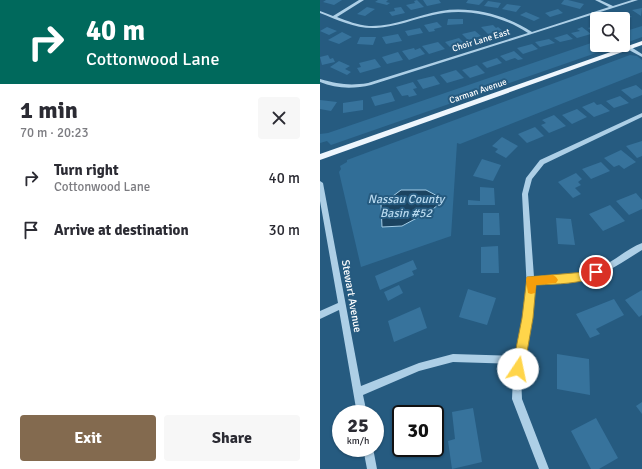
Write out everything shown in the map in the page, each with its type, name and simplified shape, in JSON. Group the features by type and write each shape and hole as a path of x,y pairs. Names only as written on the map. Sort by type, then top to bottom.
{"main road":[{"name":"Carman Avenue","path":"630,48 642,43"},
{"name":"Carman Avenue","path":"320,157 618,52"}],"street":[{"path":"334,17 362,0"},
{"path":"597,0 612,7"},
{"name":"Choir Lane East","path":"320,80 329,84 351,86 369,84 636,0"},
{"path":"320,12 356,25 375,27 441,12 462,10 506,20 524,28 531,33"},
{"path":"630,49 642,56"},
{"path":"544,469 518,399 517,377 528,318 531,291 526,194 529,178 542,162 642,115"},
{"name":"Stewart Avenue","path":"320,183 360,405"},
{"path":"531,280 562,280 585,276 606,268 642,246"},
{"path":"320,315 341,305"},
{"path":"358,392 419,367 453,358 520,360"},
{"path":"370,457 372,469"}],"shaded area":[{"path":"642,26 642,37 630,41 630,30"},
{"path":"590,43 590,52 599,52 331,145 327,141 320,143 320,134 328,133"},
{"path":"630,55 637,56 642,60 642,72 460,144 457,143 451,236 361,267 339,172 341,169 340,166 347,162 347,160"}],"water":[{"name":"Nassau County Basin #52","path":"401,190 426,190 445,200 430,211 402,226 382,227 381,205"}],"building":[{"path":"326,0 342,0 334,5 323,2"},
{"path":"378,0 388,0 386,2 390,3 387,5 375,2"},
{"path":"417,0 424,7 411,10 406,5 415,3 414,1"},
{"path":"423,0 439,0 441,3 427,6"},
{"path":"468,0 484,0 479,5 466,3"},
{"path":"564,0 584,4 580,9 561,4"},
{"path":"488,1 501,3 498,8 484,6"},
{"path":"507,4 521,6 516,12 502,9"},
{"path":"367,7 375,9 365,16 357,14"},
{"path":"401,7 405,13 392,16 389,12 395,11 394,8"},
{"path":"642,8 641,16 632,10"},
{"path":"558,9 563,13 550,17 545,13"},
{"path":"526,12 540,18 534,21 520,15"},
{"path":"448,19 463,19 463,24 447,25"},
{"path":"437,22 442,27 434,29 435,31 429,32 424,25"},
{"path":"493,25 503,31 488,34 481,27"},
{"path":"327,27 337,31 329,35 320,31"},
{"path":"582,27 590,34 577,38 571,33 580,31 577,29"},
{"path":"420,28 423,33 408,36 405,31"},
{"path":"475,31 481,36 468,40 462,34"},
{"path":"342,32 352,37 339,44 328,40"},
{"path":"398,34 402,41 386,44 382,37"},
{"path":"567,34 573,39 560,42 554,38"},
{"path":"360,37 376,37 373,45 357,44"},
{"path":"459,38 464,43 450,47 445,42"},
{"path":"549,39 555,43 540,47 535,42"},
{"path":"438,42 445,49 429,54 422,46"},
{"path":"532,44 538,49 523,54 517,48"},
{"path":"414,48 415,50 420,48 425,54 409,60 402,51"},
{"path":"514,51 523,59 518,60 515,58 506,61 500,56"},
{"path":"398,52 403,60 387,64 382,57"},
{"path":"328,55 330,59 333,58 335,62 322,65 320,57"},
{"path":"497,58 502,63 487,68 482,63"},
{"path":"375,59 381,67 360,73 357,68 361,67 359,63"},
{"path":"339,61 350,66 345,69 351,72 347,75 330,67"},
{"path":"477,65 485,73 470,78 462,70"},
{"path":"456,70 464,78 447,83 440,75"},
{"path":"434,76 440,84 423,89 417,80"},
{"path":"413,82 417,88 413,89 417,95 409,97 408,95 402,96 396,87"},
{"path":"636,85 642,90 642,95 632,99 621,90"},
{"path":"391,92 395,101 375,106 371,97"},
{"path":"620,96 629,103 614,108 606,101"},
{"path":"320,100 337,102 331,111 320,109"},
{"path":"363,100 363,110 343,113 343,103"},
{"path":"594,102 597,105 601,104 610,111 594,117 582,107"},
{"path":"577,109 587,117 572,124 562,115"},
{"path":"554,115 566,126 549,133 541,125 546,123 542,120"},
{"path":"535,127 544,136 527,143 518,134"},
{"path":"502,137 518,146 506,158 495,152 498,149 492,146"},
{"path":"642,141 642,156 637,158 626,146"},
{"path":"621,150 636,162 624,169 619,165 614,167 604,158"},
{"path":"482,159 501,165 493,181 473,176"},
{"path":"601,162 610,171 591,179 582,169"},
{"path":"576,173 582,179 578,182 581,185 575,188 581,194 573,198 558,182"},
{"path":"480,187 494,188 495,205 468,205 468,200 480,201"},
{"path":"636,193 642,200 642,209 629,215 616,201"},
{"path":"610,205 625,221 603,231 589,214"},
{"path":"483,213 499,213 500,235 483,235"},
{"path":"556,218 571,219 575,245 558,244"},
{"path":"498,246 499,273 481,273 481,247"},
{"path":"413,260 417,269 412,271 414,275 380,290 375,276"},
{"path":"399,285 403,293 388,301 384,292"},
{"path":"468,289 496,298 487,325 459,317"},
{"path":"642,290 642,315 639,317 625,300"},
{"path":"614,299 624,315 596,329 600,334 590,338 576,314"},
{"path":"420,307 427,328 394,342 388,321"},
{"path":"557,354 589,359 590,395 557,389"},
{"path":"642,402 642,414 636,406"},
{"path":"473,408 482,462 452,469 448,441 455,439 452,412"},
{"path":"596,418 618,458 599,469 591,469 571,431"}],"slow traffic":[{"path":"531,289 531,280 553,280"}],"route":[{"path":"518,369 528,318 531,280 562,280 585,276 596,272"}]}
